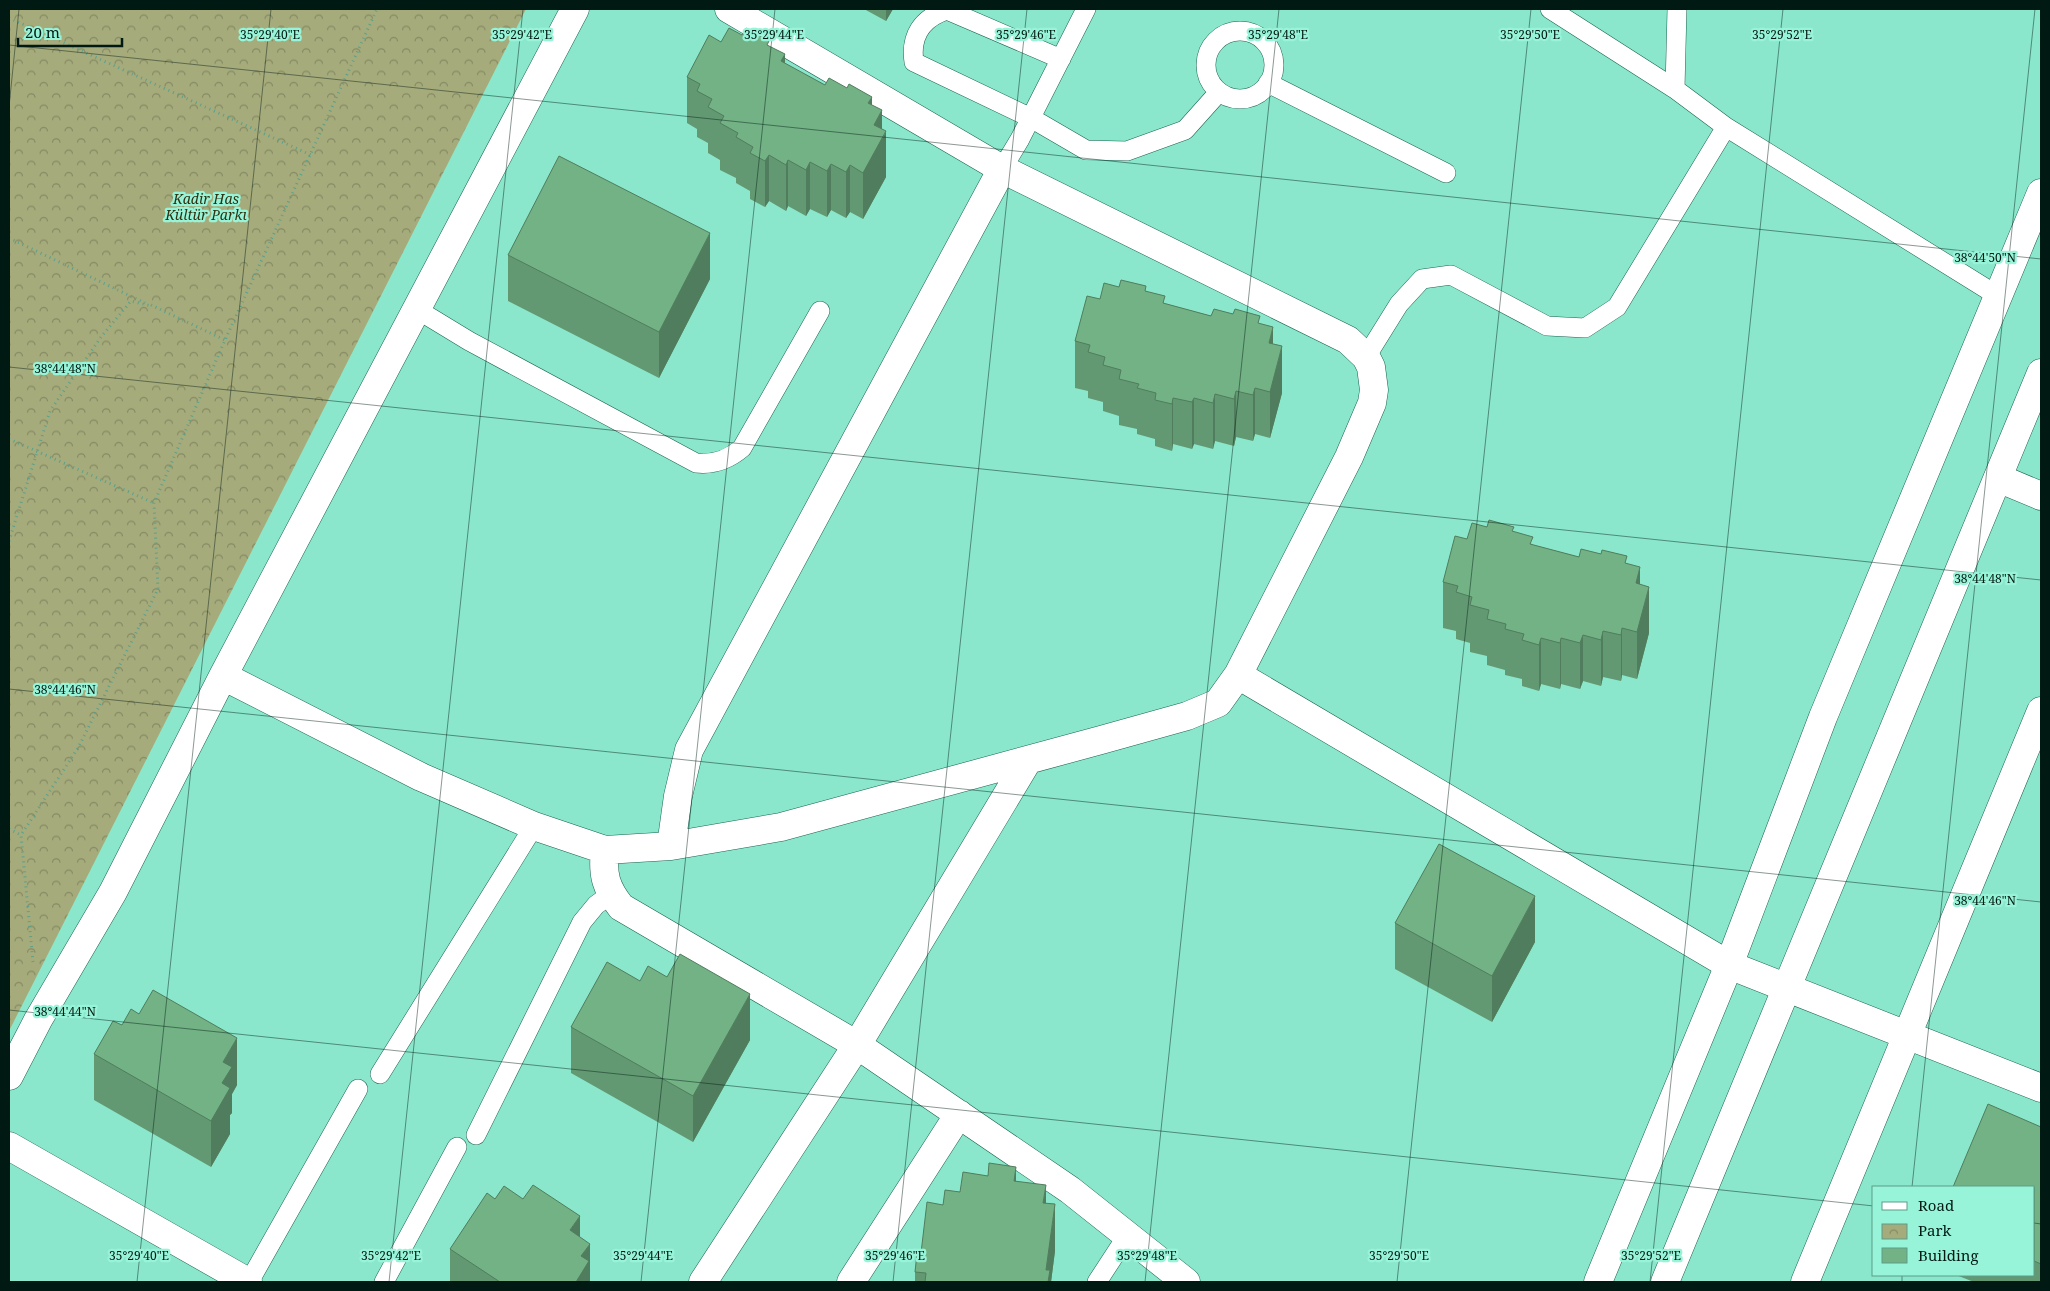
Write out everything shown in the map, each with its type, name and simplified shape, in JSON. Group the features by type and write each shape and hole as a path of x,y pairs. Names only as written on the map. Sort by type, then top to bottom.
{"street":[{"path":"9,1076 38,1020 113,892 224,676 575,9"},
{"path":"224,676 421,777 534,826 605,850 671,846 782,827 1161,724 1218,703 1238,675 1349,456 1372,403 1373,377 1366,358 1348,340 1002,169 729,9"},
{"path":"671,846 678,796 689,750 1002,169"},
{"path":"1598,1282 1729,965 1823,717 2041,193"},
{"path":"1665,1282 2041,373"},
{"path":"1998,478 2041,496"},
{"path":"1238,675 1729,965 2041,1088"},
{"path":"1805,1282 2041,711"},
{"path":"703,1282 857,1045 1028,760"},
{"path":"605,850 603,865 605,879 611,894 621,906 857,1045 1070,1190 1186,1282"},
{"path":"851,1282 959,1114"},
{"path":"9,1146 248,1282"}],"lane":[{"path":"1002,169 1031,118 1086,9"},
{"path":"1675,89 1677,9"},
{"path":"1061,60 947,10 935,14 925,21 917,32 914,42 914,62 1031,118 1086,150 1127,151 1184,130 1219,92"},
{"path":"1556,11 1675,89 1726,126 1998,296"},
{"path":"1238,31 1251,33 1261,39 1269,48 1273,59 1274,70 1268,83 1259,93 1246,99 1232,98 1219,92 1210,82 1206,69 1207,55 1214,43 1224,35 1238,31"},
{"path":"1268,83 1446,173"},
{"path":"1366,358 1400,304 1422,279 1451,276 1547,326 1585,328 1617,307 1726,126"},
{"path":"418,310 469,341 687,458 706,464 726,460 746,444 820,311"},
{"path":"380,1074 534,826"},
{"path":"476,1135 582,922 596,905 611,894"},
{"path":"248,1282 358,1089"},
{"path":"384,1282 457,1147"},
{"path":"1097,1282 1127,1236"}],"path":[{"path":"34,972 21,835 78,748 158,588 154,504 225,340 377,9"},
{"path":"9,18 311,154"},
{"path":"9,238 225,340"},
{"path":"9,541 50,412 101,338 131,301 151,306"},
{"path":"9,438 154,504"},
{"path":"9,829 21,835"}],"green space":[{"name":"Kadir Has Kültür Parkı","path":"9,9 526,9 9,1031"}],"building":[{"path":"729,28 742,35 746,28 769,41 767,45 785,54 781,61 825,85 829,78 847,88 849,84 872,97 868,103 882,110 874,125 886,131 863,173 850,165 846,172 831,164 827,171 810,162 806,170 788,160 786,165 769,155 765,161 750,153 753,147 736,137 738,133 720,123 724,116 708,107 712,99 697,91 700,84 687,77 709,35 721,42"},
{"path":"559,156 710,233 659,332 508,255"},
{"path":"1121,280 1146,286 1145,291 1165,296 1163,303 1211,316 1214,309 1233,314 1235,309 1260,316 1258,323 1273,327 1269,343 1282,346 1270,392 1255,388 1253,395 1236,391 1234,399 1215,394 1213,403 1194,398 1192,402 1173,398 1172,404 1155,400 1156,393 1137,388 1139,384 1119,379 1121,370 1103,365 1105,357 1088,352 1090,345 1075,341 1087,296 1100,299 1104,283 1119,287"},
{"path":"1489,520 1514,527 1512,531 1533,537 1530,544 1579,557 1581,549 1601,554 1602,550 1627,556 1625,563 1640,567 1636,583 1649,587 1637,632 1622,628 1621,635 1603,631 1601,640 1583,635 1580,643 1561,638 1560,643 1541,638 1539,645 1522,640 1524,634 1505,629 1506,624 1487,619 1489,610 1470,605 1472,597 1456,592 1458,586 1443,582 1455,536 1467,539 1472,523 1487,527"},
{"path":"1439,844 1535,896 1492,976 1395,923"},
{"path":"680,954 750,994 693,1096 571,1027 607,962 640,981 648,966 667,977"},
{"path":"153,990 237,1038 223,1062 232,1067 222,1083 230,1088 211,1121 94,1054 113,1021 122,1025 131,1009 139,1014"},
{"path":"1988,1104 2041,1127 2041,1264 2035,1261 2035,1186 1953,1186"},
{"path":"989,1163 1016,1167 1014,1181 1046,1185 1043,1203 1055,1204 1046,1270 1050,1270 1048,1282 925,1282 926,1273 915,1272 917,1253 921,1253 927,1202 943,1205 945,1190 960,1192 963,1172 988,1176"},
{"path":"533,1185 580,1216 570,1230 590,1244 581,1256 589,1261 576,1282 500,1282 450,1249 487,1193 495,1199 504,1186 523,1199"}]}
